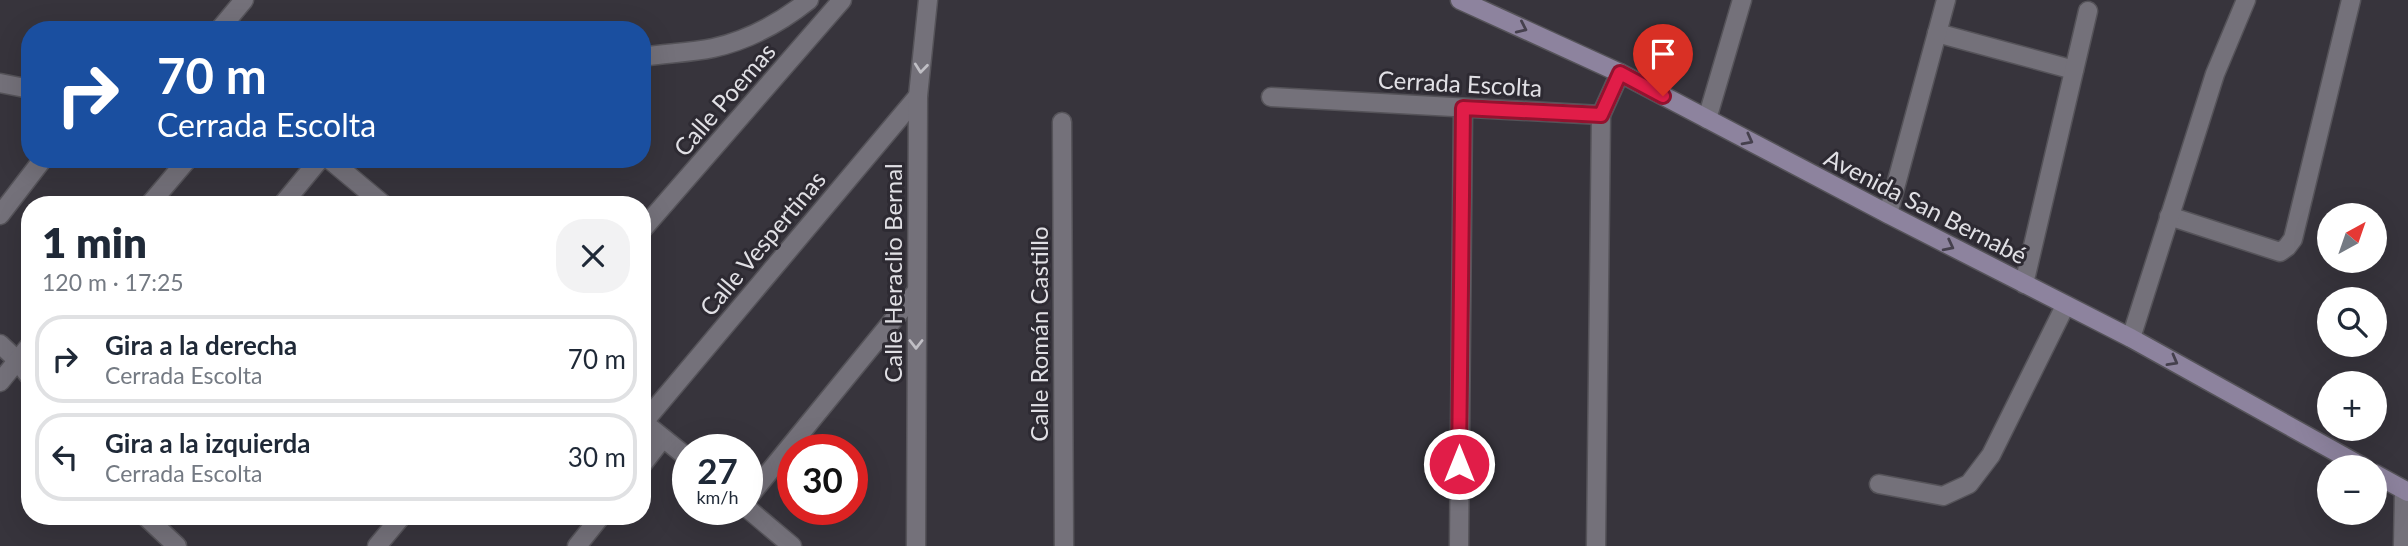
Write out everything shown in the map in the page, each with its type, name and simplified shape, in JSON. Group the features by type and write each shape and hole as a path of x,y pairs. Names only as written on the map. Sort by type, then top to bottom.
{"main road":[{"name":"Avenida San Bernabé","path":"1460,0 1620,73 2131,338 2341,455"},
{"path":"2387,481 2406,491"}],"street":[{"path":"226,21 244,0"},
{"path":"651,56 734,42 786,18 809,0"},
{"name":"Calle Poemas","path":"651,220 842,0"},
{"name":"Calle Heraclio Bernal","path":"916,546 918,96 928,0"},
{"path":"1707,119 1742,0"},
{"path":"1888,214 1946,0"},
{"path":"2131,338 2215,74 2246,0"},
{"path":"2169,216 2280,252 2287,247 2293,239 2350,0"},
{"path":"2024,284 2088,11"},
{"path":"1937,33 2074,70"},
{"path":"1596,546 1601,115 1620,73"},
{"path":"0,83 21,87"},
{"name":"Calle Vespertinas","path":"651,412 918,96"},
{"name":"Cerrada Escolta","path":"1271,97 1601,115"},
{"path":"1459,546 1463,108"},
{"name":"Calle Román Castillo","path":"1062,122 1064,546"},
{"path":"0,215 36,168"},
{"path":"157,196 180,168"},
{"path":"289,196 313,168"},
{"path":"340,168 373,196"},
{"path":"763,479 916,292"},
{"path":"1879,484 1943,496 1969,484 1991,455 2065,306"},
{"path":"0,344 21,365"},
{"path":"0,383 21,355"},
{"path":"651,428 672,445"},
{"path":"651,453 663,438"},
{"path":"2403,546 2406,491"},
{"path":"763,524 781,543"},
{"path":"155,525 164,546"},
{"path":"158,525 177,546"},
{"path":"377,546 394,525"},
{"path":"577,546 594,525"}],"route":[{"path":"1459,464 1463,108 1601,115 1620,73 1663,96"}]}
